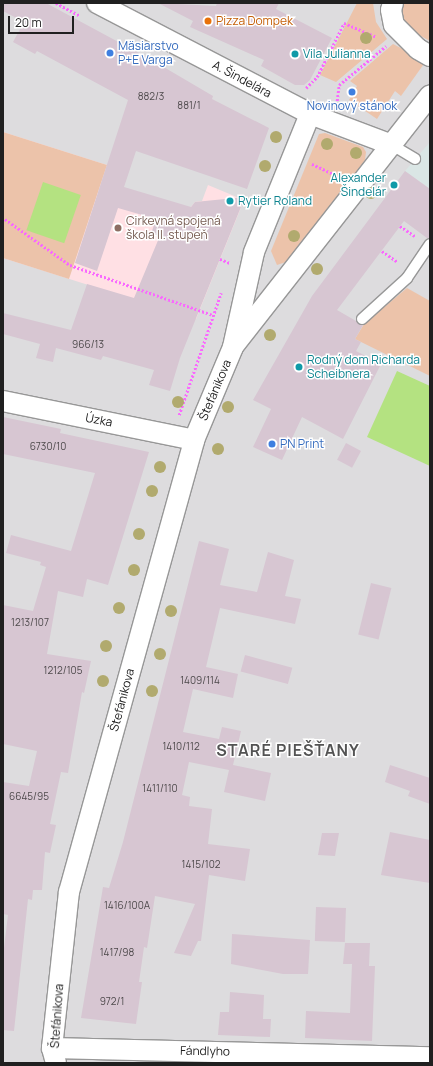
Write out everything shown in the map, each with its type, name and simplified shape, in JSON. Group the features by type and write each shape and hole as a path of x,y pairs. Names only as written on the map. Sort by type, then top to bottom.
{"street":[{"path":"393,3 391,10 396,38 430,56"},
{"name":"A. Šindelára","path":"91,11 310,114 392,145"},
{"name":"Štefánikova","path":"233,347 430,95"},
{"name":"Štefánikova","path":"54,1056 69,892 194,440 233,347 254,252 310,114"},
{"name":"Úzka","path":"3,401 194,440"},
{"name":"Fándlyho","path":"54,1056 430,1057"}],"lane":[{"path":"392,145 414,159"},
{"path":"362,319 407,278 430,244"}],"path":[{"path":"56,3 91,11"},
{"path":"303,89 309,88 317,77 344,22 396,38"},
{"path":"342,106 337,102 339,85 396,38"},
{"path":"310,162 346,180"},
{"path":"5,219 70,265 213,315"},
{"path":"231,268 235,257"},
{"path":"220,259 232,264"},
{"path":"178,419 223,288"}],"shaded area":[{"path":"3,3 403,3 399,13 430,41 430,1063 3,1063"},
{"path":"357,3 373,3 376,22 387,39 336,82 320,75"},
{"path":"403,3 430,3 430,41 406,28 399,13"},
{"path":"393,44 426,61 401,96 395,91 377,119 349,100 357,86 350,81"},
{"name":"Cirkevná spojená škola II. stupeň","path":"3,132 107,165 98,193 120,200 190,208 195,202 202,201 208,185 244,200 196,319 3,258"},
{"path":"3,132 107,165 69,279 3,258"},
{"path":"325,133 363,147 366,152 365,160 292,260 277,265 271,251 319,134"},
{"path":"430,142 430,189 405,171"},
{"path":"407,288 430,301 430,376 355,339 364,324"}],"green space":[{"path":"43,182 81,195 64,243 26,230"},
{"path":"397,371 430,386 430,466 367,437"}],"building":[{"path":"3,3 46,3 150,59 213,96 212,99 269,128 247,189 136,151 124,187 191,207 195,202 245,197 180,358 170,391 149,385 154,370 103,356 101,360 56,348 53,362 36,358 40,344 3,334 3,313 71,330 87,284 134,298 159,238 151,234 156,219 118,208 97,271 75,263 128,100 37,51 35,54 13,42 24,22 3,11"},
{"path":"158,3 216,6 217,3 279,3 276,9 332,38 310,80 304,85 295,85 261,66 264,60 190,27 193,21"},
{"path":"405,171 430,189 430,238 427,238 404,221 337,310 363,325 355,339 361,342 356,351 381,364 343,439 302,417 282,460 253,447 271,409 253,400 312,296"},
{"path":"3,417 61,429 60,433 149,452 108,585 87,579 83,597 58,591 47,654 91,661 84,693 82,692 68,773 61,772 50,824 56,825 50,853 45,852 42,890 33,890 32,900 28,899 14,1031 3,1030 3,956 8,915 3,914 3,782 29,786 37,751 3,744 3,605 33,611 46,567 40,565 41,562 6,553 11,535 71,551 95,473 3,454"},
{"path":"346,443 361,451 352,468 337,460"},
{"path":"199,541 229,549 220,585 257,592 268,552 294,560 285,596 301,599 295,624 220,608 206,667 238,674 233,698 193,689 183,732 219,739 222,727 241,731 233,765 271,773 265,801 224,792 229,770 189,762 182,795 190,797 189,806 212,809 208,844 250,849 245,881 209,875 201,941 198,941 191,956 174,953 195,904 155,896 147,948 144,947 139,982 142,982 136,1024 81,1018 103,887 109,888 123,842"},
{"path":"371,583 391,588 379,640 358,634"},
{"path":"245,655 292,668 288,684 241,671"},
{"path":"390,765 430,778 430,804 408,796 410,791 385,782"},
{"path":"390,832 430,840 430,883 381,875"},
{"path":"322,833 339,833 335,856 318,855"},
{"path":"316,907 346,908 345,942 315,941"},
{"path":"232,934 310,940 308,974 283,974 231,964"},
{"path":"345,943 370,943 369,966 375,966 372,1041 305,1038 306,1011 350,1013 352,964 343,964"},
{"path":"230,992 264,995 263,1019 271,1019 270,1037 218,1035 220,1012 229,1012"}],"place":[{"name":"Pizza Dompek","path":"208,21"},
{"name":"Mäsiarstvo P+E Varga","path":"110,53"},
{"name":"Vila Julianna","path":"295,54"},
{"name":"Novinový stánok","path":"352,92"},
{"name":"Alexander Šindelár","path":"394,185"},
{"name":"Rytier Roland","path":"230,201"},
{"name":"Cirkevná spojená škola II. stupeň","path":"118,228"},
{"name":"Rodný dom Richarda Scheibnera","path":"299,367"},
{"name":"PN Print","path":"272,444"}],"district":[{"name":"STARÉ PIEŠŤANY","path":"288,750"}]}
